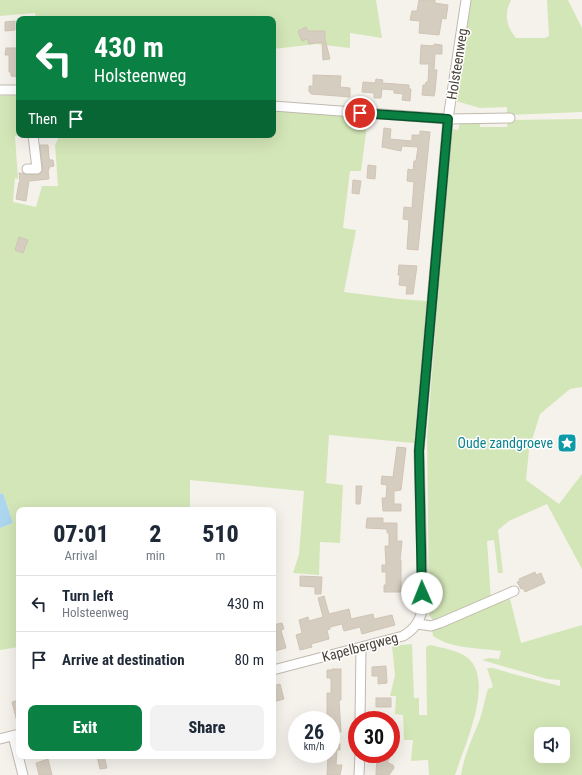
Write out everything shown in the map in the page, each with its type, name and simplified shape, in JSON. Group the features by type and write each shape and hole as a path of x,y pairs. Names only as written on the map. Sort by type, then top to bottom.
{"street":[{"name":"Holsteenweg","path":"276,106 448,119 466,0"},
{"path":"0,90 16,90"},
{"path":"510,118 448,119 419,451 423,608 418,624 431,626 440,623 514,591"},
{"path":"27,169 37,169 33,138"},
{"name":"Kapelbergweg","path":"276,669 403,636 412,631 418,624"},
{"path":"360,711 361,648"},
{"path":"0,739 16,735"},
{"path":"20,759 22,775"},
{"path":"359,775 360,763"}],"green space":[{"path":"0,0 376,0 382,38 350,33 350,48 316,44 276,49 276,16 36,16 35,13 0,16"},
{"path":"471,0 511,0 507,10 507,20 510,29 516,38 545,38 549,36 547,0 568,0 582,28 582,112 507,115 507,107 480,108 456,101"},
{"path":"16,95 15,136 18,179 15,178 13,202 36,207 42,186 58,186 55,145 58,138 276,138 276,109 368,118 361,171 350,171 343,228 356,230 344,292 427,301 414,443 329,435 326,483 343,485 340,543 320,542 319,575 293,573 299,554 304,491 190,480 190,507 16,507 16,647 0,650 0,528 13,523 3,493 0,494 0,96"},
{"path":"582,119 582,387 570,389 540,414 529,450 526,480 559,504 582,474 582,569 547,504 509,521 498,530 503,573 498,573 494,540 487,541 491,600 433,620 429,615 427,437 451,131 453,129 458,130 460,123 480,120 480,127 507,127 508,120"},
{"path":"510,599 521,643 582,625 582,775 461,775 466,753 480,719 488,689 493,687 487,668 493,668 560,686 560,680 547,679 482,660 489,658 499,659 501,651 457,646 433,636 432,630 438,626"},
{"path":"412,644 414,698 419,698 419,715 427,715 426,647 430,645 460,653 468,658 476,668 479,682 475,715 455,775 429,775 428,760 411,761 413,740 404,740 403,715 400,715 400,711 395,711 396,696 390,696 395,675 392,646"}],"water":[{"path":"3,493 13,523 0,528 0,494"}],"building":[{"path":"419,0 435,0 435,3 448,5 446,19 442,18 439,35 419,33 420,21 410,20 412,11 417,11"},
{"path":"15,21 15,30 5,31 5,22"},
{"path":"306,27 308,31 325,31 325,39 330,59 323,60 322,42 309,44 307,39 302,41 298,31"},
{"path":"434,44 442,45 442,54 435,54 434,70 437,70 434,96 422,95 423,85 428,82 429,64 420,64 421,45 434,46"},
{"path":"6,48 16,48 16,77 11,76 11,72 9,72 9,55 5,55"},
{"path":"313,75 341,76 340,87 350,88 350,97 311,94 311,92 309,92 309,86 313,86"},
{"path":"376,79 383,80 382,83 409,85 409,89 411,89 410,101 402,100 403,94 394,93 394,90 382,89 381,98 374,98 374,93 362,92 363,82 375,83"},
{"path":"384,128 391,129 390,139 412,141 412,135 420,135 420,131 430,132 418,250 407,249 409,220 403,219 404,207 412,208 414,182 407,181 408,169 413,170 418,147 402,146 401,151 382,147"},
{"path":"40,145 48,145 49,158 50,160 53,160 54,166 49,167 48,170 49,179 29,181 26,201 16,199 20,182 19,173 37,175 43,171"},
{"path":"368,165 376,166 375,179 367,178"},
{"path":"353,180 361,181 359,194 352,193"},
{"path":"19,237 28,240 23,253 15,250"},
{"path":"399,265 417,266 413,294 406,294 407,286 399,285"},
{"path":"397,447 406,448 401,490 394,491 394,504 401,504 401,511 383,511 382,498 386,498 387,485 381,484 382,476 393,477"},
{"path":"356,486 362,486 360,504 356,504"},
{"path":"367,518 383,518 383,523 397,523 397,541 402,541 400,560 401,592 384,592 384,585 386,585 386,572 382,572 382,565 386,565 385,546 389,546 389,533 387,533 387,529 366,528"},
{"path":"535,572 536,575 541,573 545,583 525,592 523,588 521,589 517,582 520,581 519,579"},
{"path":"300,576 322,577 321,594 315,594 315,587 300,586"},
{"path":"324,596 329,614 349,609 351,619 373,614 374,619 392,615 395,625 362,634 360,627 344,631 342,624 330,627 330,629 327,630 329,639 311,644 312,647 300,650 296,635 302,633 299,620 308,617 309,621 323,617 318,598"},
{"path":"282,623 284,629 281,630 286,648 276,651 276,624"},
{"path":"386,666 387,683 378,684 378,676 372,676 372,667"},
{"path":"341,669 340,711 327,711 327,693 331,693 331,678 327,678 327,670"},
{"path":"280,684 284,699 276,701 276,685"},
{"path":"376,698 391,698 391,707 376,707"},
{"path":"16,701 16,718 12,702"},
{"path":"48,759 52,775 39,775 36,763"},
{"path":"98,759 105,759 107,768 100,769"},
{"path":"328,763 342,765 340,775 327,775"},
{"path":"377,763 389,763 393,765 394,768 389,775 376,775"}],"place":[{"name":"Oude zandgroeve","path":"567,443"}],"route":[{"path":"360,113 448,119 419,451 422,593"}]}
